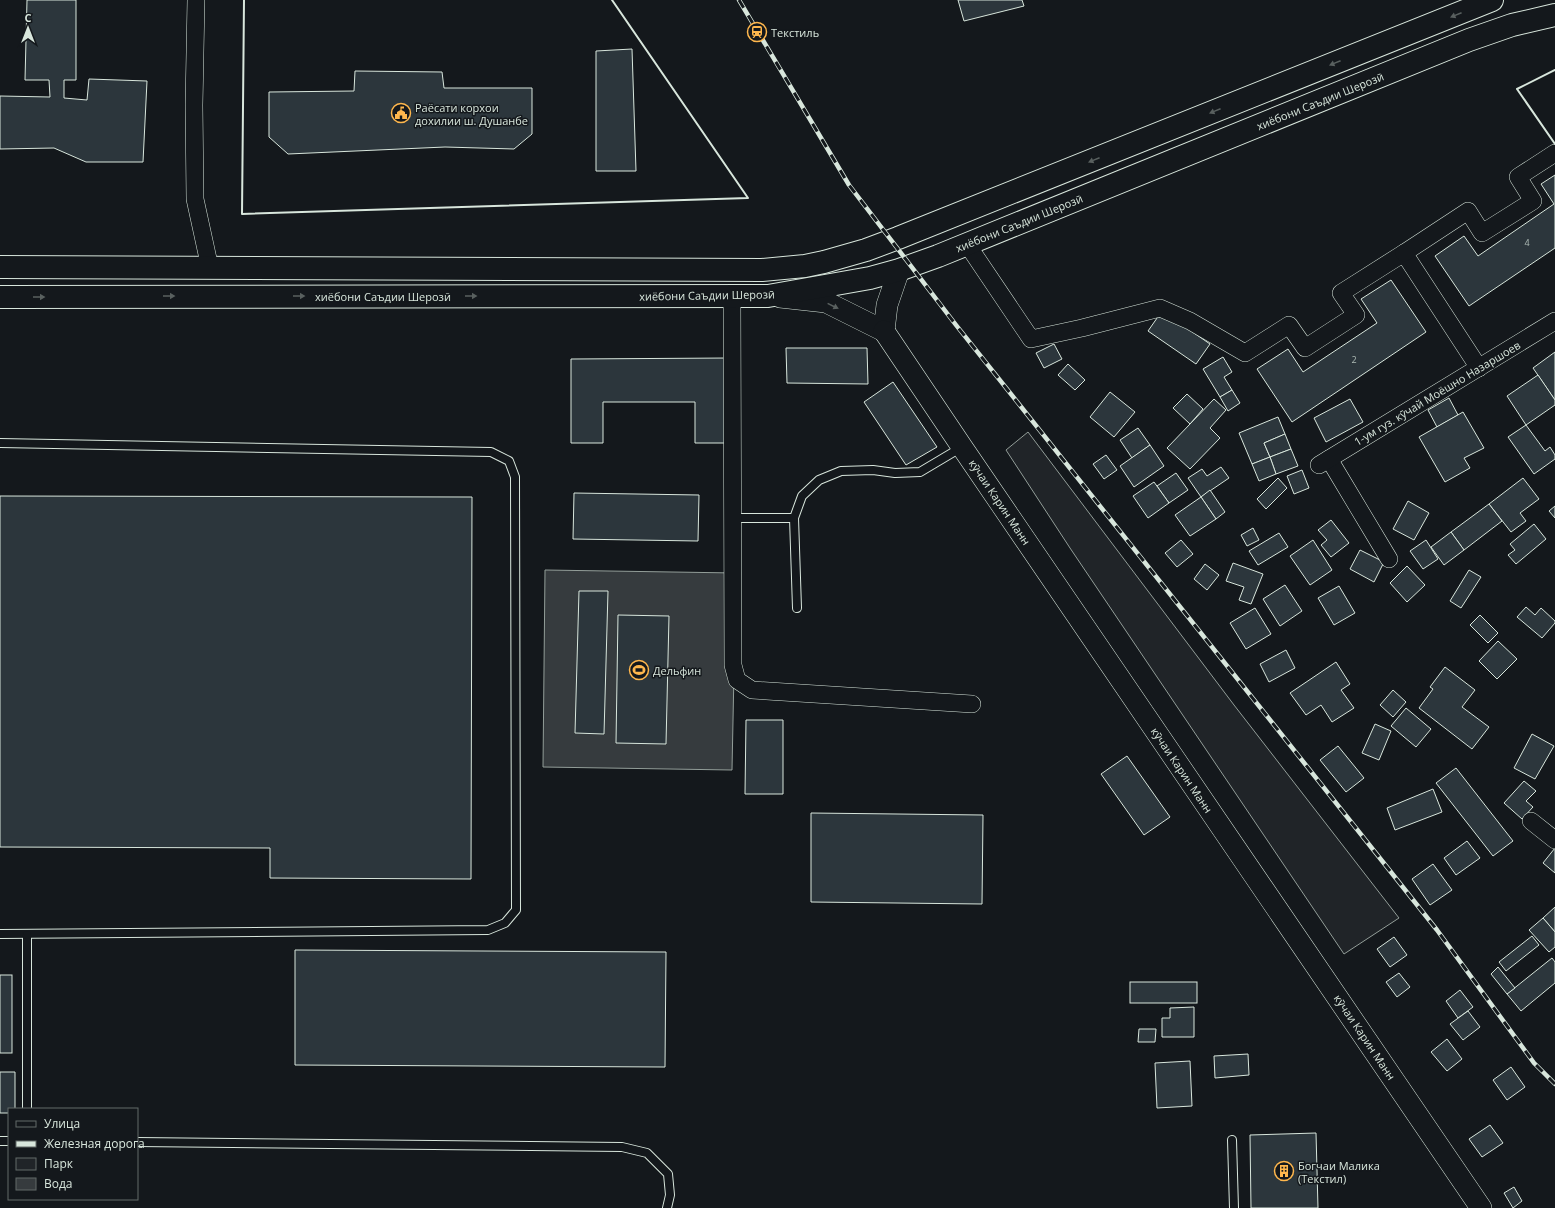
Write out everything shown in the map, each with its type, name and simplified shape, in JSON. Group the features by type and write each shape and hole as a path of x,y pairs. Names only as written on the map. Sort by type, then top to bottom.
{"highway":[{"path":"0,267 762,270 805,266 866,250 898,238 1492,0"},
{"name":"хиёбони Саъдии Шерозӣ","path":"0,297 768,296 870,278 899,270 966,244 1469,40 1512,25 1555,15"}],"street":[{"path":"196,0 194,105 196,199 210,268"},
{"path":"966,244 1031,339 1082,328 1160,308 1190,321 1246,353 1290,325 1305,348 1356,315 1341,293 1404,252 1468,211 1482,233 1533,200 1518,177 1555,153"},
{"path":"1404,252 1479,368"},
{"path":"884,331 887,305 899,270"},
{"path":"732,296 734,665 737,680 752,690 972,704"},
{"name":"кӯчаи Карин Манн","path":"768,296 826,302 884,331 1481,1208"},
{"name":"1-ум гуз. кӯчай Моёшно Назаршоев","path":"1389,559 1324,462 1555,321"},
{"path":"1531,821 1555,840"}],"lane":[{"path":"0,443 491,452 509,461 515,477 516,910 505,923 488,930 27,935 0,934"},
{"path":"797,608 794,518 802,496 818,480 841,471 873,470 895,473 920,472 962,447"},
{"path":"733,518 794,518"},
{"path":"27,935 27,1108"},
{"path":"1232,1140 1234,1208"},
{"path":"138,1142 622,1146 647,1153 668,1174 670,1195 666,1208"}],"green space":[{"path":"1028,432 1234,705 1399,918 1344,954 1070,548 1006,450"}],"water":[{"name":"Дельфин","path":"545,570 736,573 732,770 543,767"}],"building":[{"path":"27,0 76,0 76,80 64,80 64,98 87,100 89,79 147,81 143,162 86,162 54,148 0,149 0,96 50,97 49,80 25,80"},
{"path":"958,0 1022,0 1024,6 964,21"},
{"path":"632,49 636,171 596,171 596,51"},
{"name":"Раёсати корхои дохилии ш. Душанбе","path":"355,71 442,72 444,88 532,88 532,134 514,149 445,147 288,154 269,137 269,92 354,91"},
{"path":"1555,175 1555,248 1469,306 1435,256 1464,236 1478,256 1554,204 1541,184"},
{"path":"1391,280 1426,332 1292,422 1257,369 1288,349 1303,372 1377,323 1361,299"},
{"path":"1162,311 1210,344 1196,364 1148,331"},
{"path":"1054,344 1062,359 1044,368 1036,353"},
{"path":"786,348 867,348 868,384 787,383"},
{"path":"1555,352 1555,400 1533,368"},
{"path":"1223,357 1232,372 1224,377 1232,390 1220,397 1203,369"},
{"path":"728,358 729,443 695,443 695,402 603,402 603,443 571,443 571,359"},
{"path":"1068,364 1085,380 1075,390 1058,375"},
{"path":"1538,375 1555,400 1555,405 1526,425 1507,396"},
{"path":"893,382 937,447 906,465 864,402"},
{"path":"1232,390 1240,403 1228,411 1220,397"},
{"path":"1110,392 1135,412 1114,437 1090,417"},
{"path":"1187,394 1203,409 1190,424 1173,408"},
{"path":"1449,398 1458,415 1437,427 1428,410"},
{"path":"1214,399 1226,410 1210,428 1220,438 1190,469 1167,448"},
{"path":"1350,399 1363,422 1326,442 1314,418"},
{"path":"1463,412 1484,448 1464,458 1470,468 1445,482 1419,437"},
{"path":"1278,417 1285,434 1264,443 1270,457 1252,464 1239,433"},
{"path":"1526,425 1545,451 1550,447 1555,455 1555,459 1534,474 1508,437"},
{"path":"1138,428 1150,445 1132,458 1120,440"},
{"path":"1285,434 1291,449 1270,457 1264,443"},
{"path":"1150,445 1164,466 1134,487 1120,466"},
{"path":"1291,449 1298,466 1276,474 1270,457"},
{"path":"1106,455 1117,470 1104,479 1093,464"},
{"path":"1270,457 1276,474 1259,481 1252,464"},
{"path":"1221,467 1229,478 1201,497 1188,478 1202,469 1207,476"},
{"path":"1302,470 1309,488 1294,494 1287,476"},
{"path":"1176,473 1188,490 1169,503 1157,486"},
{"path":"1278,478 1287,488 1266,509 1257,499"},
{"path":"1523,478 1539,499 1520,513 1526,521 1511,532 1489,504"},
{"path":"1154,482 1169,503 1148,518 1133,496"},
{"path":"1210,490 1225,512 1216,519 1201,497"},
{"path":"574,493 699,495 698,541 573,539"},
{"path":"0,496 472,497 471,879 270,878 270,848 0,847"},
{"path":"1201,497 1216,519 1190,536 1175,515"},
{"path":"1408,501 1429,513 1414,540 1393,529"},
{"path":"1489,504 1502,521 1464,550 1451,532"},
{"path":"1555,506 1555,518 1549,511"},
{"path":"1331,520 1349,543 1331,557 1321,545 1327,540 1318,530"},
{"path":"1534,524 1546,539 1516,564 1508,555 1515,550 1510,544"},
{"path":"1253,528 1259,540 1247,546 1241,535"},
{"path":"1451,532 1464,550 1444,565 1431,547"},
{"path":"1279,533 1288,547 1258,565 1249,551"},
{"path":"1181,540 1193,554 1177,567 1165,553"},
{"path":"1313,540 1332,570 1310,585 1290,556"},
{"path":"1426,540 1438,559 1423,569 1410,551"},
{"path":"1360,550 1384,562 1374,582 1350,569"},
{"path":"1233,563 1263,574 1251,604 1239,600 1244,587 1226,581"},
{"path":"1205,564 1219,575 1207,590 1194,579"},
{"path":"1407,566 1425,585 1407,602 1390,583"},
{"path":"1469,570 1481,577 1461,608 1450,601"},
{"path":"1285,585 1302,611 1280,626 1263,599"},
{"path":"1339,586 1355,613 1334,625 1318,598"},
{"path":"579,591 608,591 604,734 575,733"},
{"path":"1526,607 1535,615 1541,608 1555,621 1555,623 1542,638 1517,617"},
{"path":"1255,608 1271,634 1246,649 1230,623"},
{"path":"618,615 669,616 666,744 616,743"},
{"path":"1480,615 1498,633 1488,643 1470,625"},
{"path":"1498,641 1517,659 1497,679 1479,661"},
{"path":"1286,650 1295,668 1269,682 1260,664"},
{"path":"1336,662 1350,684 1341,690 1354,708 1332,722 1321,705 1306,715 1290,693"},
{"path":"1445,667 1475,690 1462,707 1489,727 1472,749 1419,708 1433,689 1430,687"},
{"path":"1393,690 1406,702 1393,717 1380,705"},
{"path":"1406,708 1431,729 1416,747 1391,726"},
{"path":"746,720 783,720 783,794 745,794"},
{"path":"1375,724 1391,731 1379,760 1362,753"},
{"path":"1532,734 1554,746 1535,779 1514,768"},
{"path":"1338,746 1364,778 1346,792 1320,760"},
{"path":"1127,756 1170,817 1144,835 1101,774"},
{"path":"1456,768 1513,841 1493,856 1436,783"},
{"path":"1524,781 1536,791 1526,801 1533,807 1522,819 1504,803"},
{"path":"1433,789 1442,812 1395,830 1387,808"},
{"path":"811,813 983,815 982,904 811,902"},
{"path":"1467,841 1480,858 1456,875 1444,858"},
{"path":"1555,848 1555,873 1543,863"},
{"path":"1433,864 1452,890 1430,905 1412,879"},
{"path":"1555,907 1555,932 1543,918"},
{"path":"1543,918 1555,932 1555,947 1549,952 1529,930"},
{"path":"1532,936 1539,945 1506,971 1499,962"},
{"path":"1394,937 1407,955 1390,967 1377,949"},
{"path":"295,950 666,952 665,1067 295,1065"},
{"path":"1552,958 1555,962 1555,983 1521,1011 1507,994"},
{"path":"1498,967 1515,988 1507,994 1491,974"},
{"path":"1399,973 1410,987 1397,997 1386,982"},
{"path":"0,975 12,975 12,1053 0,1053"},
{"path":"1130,982 1197,982 1197,1003 1130,1003"},
{"path":"1460,990 1473,1007 1458,1018 1446,1001"},
{"path":"1194,1007 1194,1037 1162,1037 1162,1018 1170,1018 1170,1008"},
{"path":"1468,1011 1480,1027 1463,1040 1450,1024"},
{"path":"1139,1029 1156,1029 1155,1042 1138,1042"},
{"path":"1447,1039 1462,1059 1447,1071 1431,1052"},
{"path":"1248,1054 1249,1075 1215,1078 1214,1056"},
{"path":"1190,1061 1192,1106 1157,1108 1155,1063"},
{"path":"1511,1067 1525,1087 1507,1100 1493,1080"},
{"path":"0,1072 15,1072 15,1108 8,1108 8,1113 0,1113"},
{"path":"1490,1125 1503,1143 1482,1157 1469,1139"},
{"name":"Богчаи Малика (Текстил)","path":"1316,1133 1318,1208 1251,1208 1250,1135"},
{"path":"1514,1187 1522,1201 1513,1208 1504,1193"}],"railway":[{"path":"739,0 849,185 956,325 1437,930 1534,1063 1555,1084"}],"wall":[{"path":"244,0 242,214 748,198 612,0"},
{"path":"1555,70 1517,89 1555,144"}],"place":[{"name":"Текстиль","path":"757,32"},
{"name":"Раёсати корхои дохилии ш. Душанбе","path":"401,113"},
{"name":"Дельфин","path":"639,670"},
{"name":"Богчаи Малика (Текстил)","path":"1284,1171"}]}
